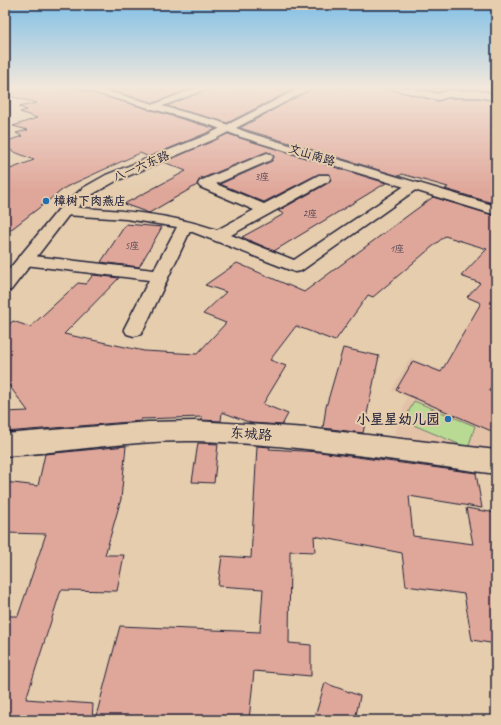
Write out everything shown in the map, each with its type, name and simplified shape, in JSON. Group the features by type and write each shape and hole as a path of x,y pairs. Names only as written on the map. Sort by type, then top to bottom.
{"street":[{"name":"文山南路","path":"205,122 496,211"},
{"name":"八一六东路","path":"5,286 66,211 88,191 111,178 211,137 239,122"},
{"path":"265,210 205,184 267,158"},
{"path":"219,235 324,178"},
{"path":"66,211 126,215 186,224 219,235 295,267 414,186"},
{"path":"134,329 186,224"},
{"path":"25,260 160,276"},
{"name":"东城路","path":"5,445 50,443 166,431 195,431 311,439 496,462"}],"shaded area":[{"name":"小星星幼儿园","path":"410,358 496,391 496,455 392,442 407,397 392,390"}],"green space":[{"path":"414,401 475,426 468,448 404,421"}],"building":[{"path":"25,122 192,122 216,129 149,157 140,153 66,187 5,234 5,171 34,160 5,148 5,142 22,136 16,133 28,130 13,126"},
{"path":"251,122 496,122 496,204 445,189 448,187 402,174 399,176 240,128"},
{"path":"228,134 386,183 274,251 242,237 284,214 278,211 330,182 330,174 318,174 264,202 220,184 272,161 274,156 271,153 266,152 203,178 201,177 202,179 199,180 197,185 149,213 124,204 186,171 164,162"},
{"path":"433,197 496,216 496,376 489,391 496,394 496,433 396,390 413,361 441,372 481,303 467,297 480,283 461,276 487,249 445,236 373,297 368,295 335,341 296,326 270,360 286,366 263,404 288,414 282,425 251,423 222,412 221,421 201,420 202,417 141,419 141,421 5,432 5,412 28,411 5,380 5,328 13,321 30,327 78,283 86,284 93,275 119,278 64,334 144,351 197,354 226,323 203,314 226,292 205,285 237,263 304,292"},
{"path":"126,224 162,227 139,267 101,262"},
{"path":"343,348 379,356 363,433 323,428 326,407"},
{"path":"198,443 218,444 214,483 192,482"},
{"path":"126,446 121,499 105,555 124,555 117,591 61,590 26,699 93,704 92,720 5,720 5,616 18,616 46,534 5,533 5,482 38,486 45,454"},
{"path":"257,446 270,447 269,449 319,452 476,473 482,508 409,496 413,536 473,544 466,508 496,513 496,644 472,640 464,594 406,586 402,553 314,536 315,552 290,551 289,643 311,645 311,676 254,671 249,720 95,720 120,626 260,632 263,589 218,586 222,556 251,558"},
{"path":"325,683 360,696 355,720 314,720"}],"place":[{"name":"樟树下肉燕店","path":"46,201"},
{"name":"小星星幼儿园","path":"448,419"}]}
